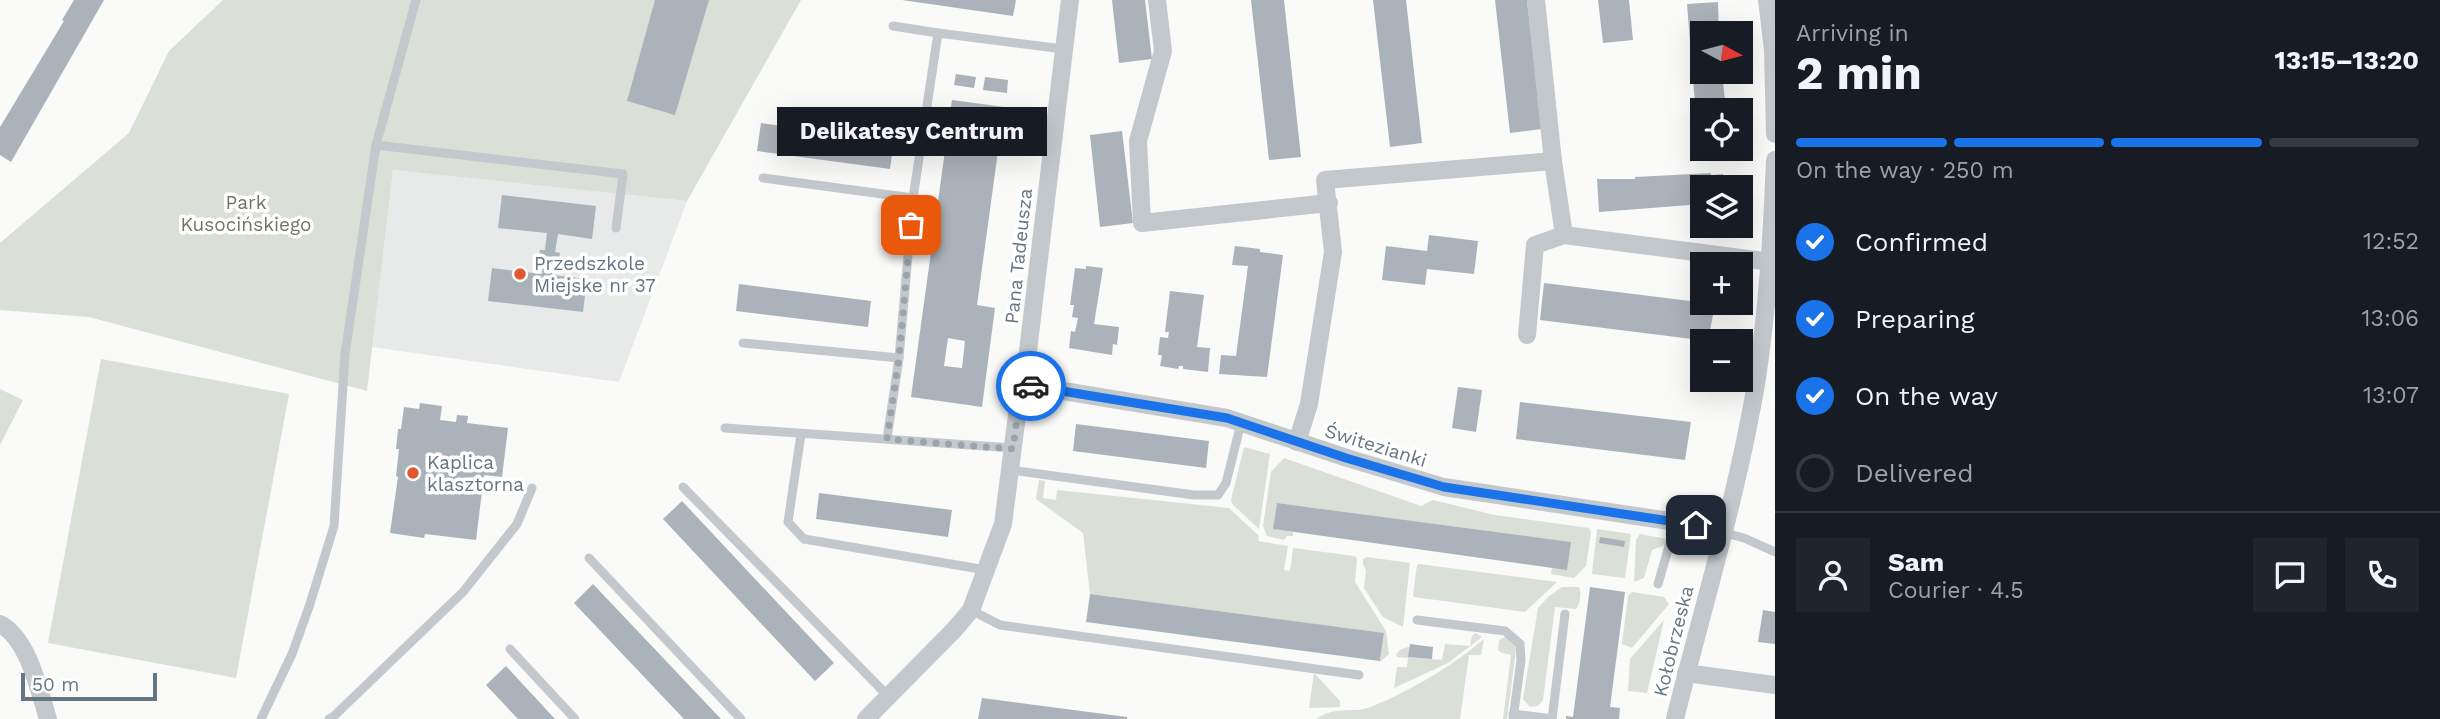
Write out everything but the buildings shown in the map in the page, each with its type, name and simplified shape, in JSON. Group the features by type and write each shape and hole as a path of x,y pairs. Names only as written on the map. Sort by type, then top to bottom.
{"street":[{"name":"Pana Tadeusza","path":"872,717 888,696 971,610 1003,524 1021,384 1028,351 1070,0"},
{"path":"1157,0 1163,51 1138,141 1142,223 1329,203"},
{"path":"1536,0 1564,235"},
{"path":"1767,0 1773,50 1775,134"},
{"path":"1297,442 1309,404 1333,252 1325,180 1553,160"},
{"name":"Kołobrzeska","path":"1675,719 1743,450 1756,379 1771,262 1775,160"},
{"path":"1527,335 1535,245 1564,235 1771,262"},
{"name":"Świtezianki","path":"1021,384 1227,418 1444,487 1676,522 1722,532"},
{"path":"0,624 9,628 31,663 48,719"},
{"path":"1686,673 1775,685"}],"lane":[{"path":"261,719 292,654 334,526 345,354 376,145 416,0"},
{"path":"893,26 1063,48"},
{"path":"887,439 899,358 913,198 938,33"},
{"path":"376,145 623,174 616,228"},
{"path":"764,178 913,198"},
{"path":"743,343 899,358"},
{"path":"1012,470 1194,495 1218,495 1226,483 1242,422"},
{"path":"725,428 1013,449"},
{"path":"801,435 788,522 804,539 986,570"},
{"path":"683,487 888,696"},
{"path":"329,719 380,674 463,592 517,524 532,488"},
{"path":"1658,584 1676,522"},
{"path":"1722,532 1744,538 1775,552"},
{"path":"589,558 741,719"},
{"path":"971,610 1000,625 1359,675"},
{"path":"1417,620 1505,631 1520,644 1521,660 1513,717 1552,719 1565,614"},
{"path":"510,649 575,719"}],"shaded area":[{"name":"Przedszkole Miejske nr 37","path":"393,170 687,201 619,382 372,347"}],"green space":[{"name":"Park Kusocińskiego","path":"223,0 801,0 687,201 393,170 367,391 89,317 0,310 0,243 129,133 169,51"},
{"path":"101,359 289,394 236,678 48,643"},
{"path":"0,389 23,400 0,445"},
{"path":"1244,447 1270,454 1259,529 1231,500"},
{"path":"1284,458 1421,506 1433,500 1495,515 1589,528 1591,532 1586,566 1574,578 1551,574 1552,568 1570,542 1277,503 1274,529 1293,532 1293,536 1287,536 1284,540 1267,536 1263,526 1271,472"},
{"path":"1039,480 1045,481 1043,498 1056,500 1057,490 1229,508 1259,536 1258,541 1288,546 1284,570 1290,571 1293,548 1354,556 1357,558 1355,582 1386,631 1389,654 1380,662 1384,634 1090,594 1083,533 1036,499"},
{"path":"1597,529 1631,534 1625,578 1592,574"},
{"path":"1640,534 1667,539 1665,545 1652,550 1644,578 1634,582 1636,540"},
{"path":"1367,557 1410,563 1403,627 1383,617 1364,588 1366,570 1363,559"},
{"path":"1419,564 1557,582 1525,612 1414,597"},
{"path":"1562,587 1579,587 1579,601 1576,609 1555,607 1543,700 1538,706 1530,707 1523,699 1538,608"},
{"path":"1632,592 1664,597 1669,604 1632,648 1622,644 1628,596"},
{"path":"1664,620 1647,693 1628,691 1630,659"},
{"path":"1476,633 1482,637 1448,663 1394,688 1397,667 1407,667 1408,658 1397,657 1396,654 1401,649 1409,647 1409,657 1442,660 1445,644 1470,646 1472,636"},
{"path":"1505,637 1515,643 1516,650 1507,719 1503,719 1511,655 1498,650 1499,640"},
{"path":"1484,639 1481,655 1469,655 1460,719 1316,719 1331,712 1366,709 1387,700 1445,668"},
{"path":"1314,673 1340,701 1340,707 1309,708"}],"way so far":[{"path":"911,225 899,358 887,439 1013,449 1021,384 1031,386"}],"place":[{"name":"Delikatesy Centrum","path":"911,225"},
{"name":"Przedszkole Miejske nr 37","path":"520,274"},
{"name":"Kaplica klasztorna","path":"413,473"}],"route":[{"path":"1031,386 1227,418 1444,487 1696,525"}]}
